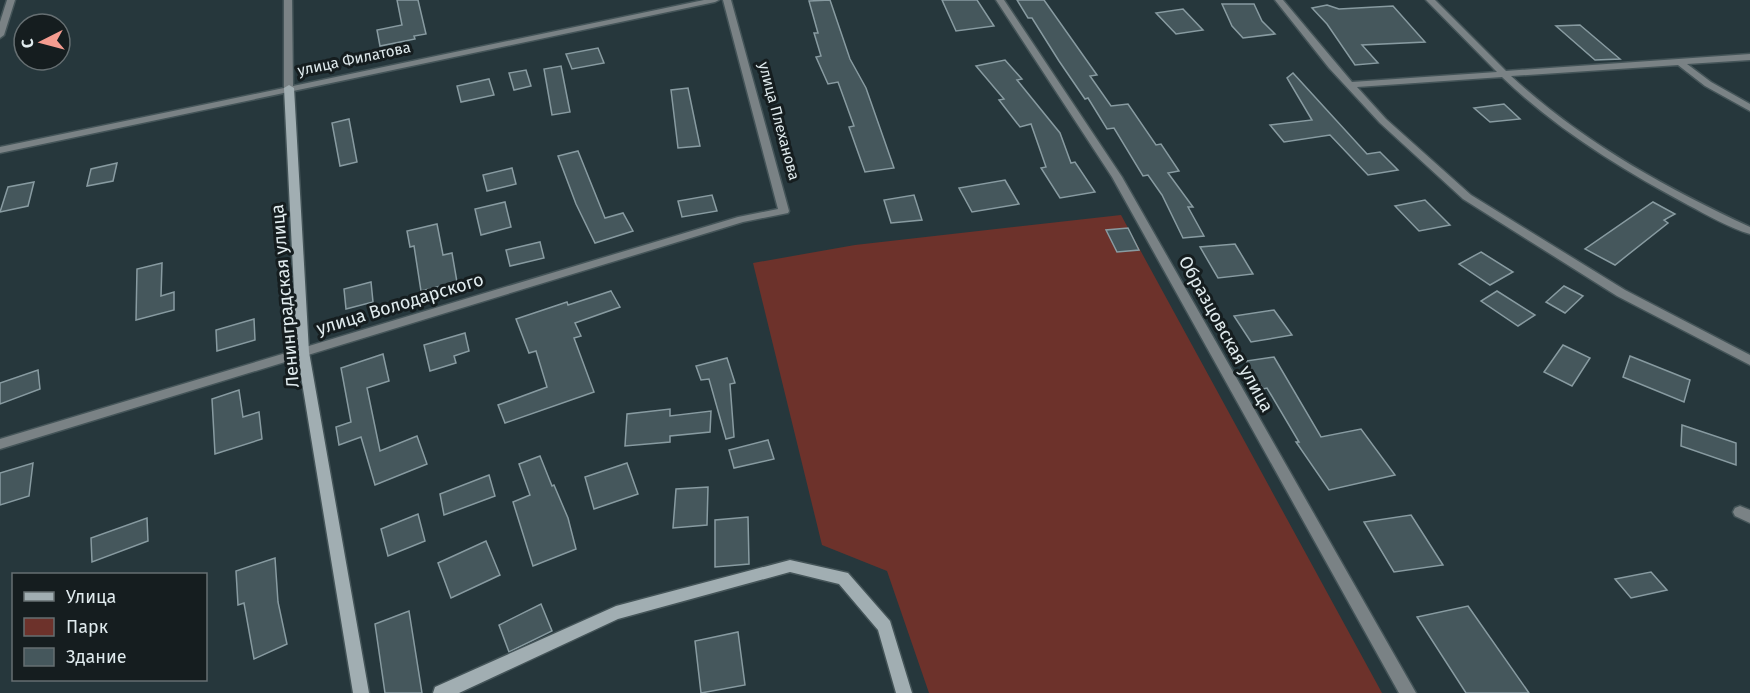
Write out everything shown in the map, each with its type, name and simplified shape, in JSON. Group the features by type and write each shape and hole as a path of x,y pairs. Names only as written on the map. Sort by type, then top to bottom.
{"street":[{"path":"0,1 10,0 0,35"},
{"name":"Ленинградская улица","path":"288,0 288,88 303,352 361,693"},
{"name":"улица Филатова","path":"0,150 715,0"},
{"name":"улица Плеханова","path":"727,0 784,211 742,219"},
{"name":"Образцовская улица","path":"1000,0 1117,177 1408,693"},
{"path":"1279,0 1383,121 1467,197 1621,293 1750,360"},
{"path":"1430,0 1556,119 1634,169 1750,231"},
{"path":"1350,85 1750,57"},
{"path":"1682,64 1708,84 1750,108"},
{"name":"улица Володарского","path":"0,444 742,219"},
{"path":"441,693 616,613 790,566 843,578 885,626 904,693"}],"green space":[{"path":"1121,215 1382,693 929,693 887,571 822,545 753,263 855,245"}],"building":[{"path":"397,0 418,0 426,34 414,36 415,39 380,46 377,30 402,25"},
{"path":"830,0 850,59 866,88 894,168 865,172 849,127 854,126 838,82 828,84 816,57 821,56 814,33 818,33 809,1"},
{"path":"942,0 977,0 994,26 956,31"},
{"path":"1017,0 1044,0 1097,75 1090,76 1111,106 1128,104 1156,145 1161,144 1179,171 1168,173 1193,207 1188,207 1204,236 1183,238 1162,195 1148,175 1143,176 1114,128 1107,129 1088,98 1085,99 1032,18 1028,18"},
{"path":"1222,4 1254,4 1262,21 1275,34 1243,38 1232,26"},
{"path":"1327,5 1339,9 1393,6 1425,42 1362,45 1378,63 1355,65 1327,24 1312,8"},
{"path":"1183,9 1203,30 1176,34 1156,13"},
{"path":"1580,25 1620,59 1595,60 1556,26"},
{"path":"598,48 604,63 572,69 566,54"},
{"path":"1005,60 1022,79 1017,80 1060,133 1071,163 1075,162 1095,192 1060,198 1041,168 1046,167 1031,124 1020,127 999,100 1004,99 976,66"},
{"path":"561,66 570,112 552,115 544,69"},
{"path":"526,70 531,86 514,90 509,73"},
{"path":"1293,73 1367,154 1380,152 1398,170 1368,175 1330,135 1284,142 1270,125 1312,120 1287,78"},
{"path":"489,79 494,95 461,102 457,86"},
{"path":"688,88 700,146 678,148 671,90"},
{"path":"1504,104 1520,119 1490,122 1474,108"},
{"path":"349,119 357,162 340,166 332,123"},
{"path":"578,151 605,218 623,213 633,231 595,243 576,204 558,156"},
{"path":"117,163 113,181 87,186 91,169"},
{"path":"512,168 516,184 487,191 483,175"},
{"path":"1005,180 1019,204 972,212 959,188"},
{"path":"34,182 28,206 0,212 8,187"},
{"path":"712,195 717,211 682,217 678,201"},
{"path":"914,195 922,220 891,223 884,200"},
{"path":"1425,200 1450,225 1419,231 1395,206"},
{"path":"505,202 511,227 481,235 475,209"},
{"path":"1653,202 1675,214 1664,220 1668,223 1615,265 1585,249"},
{"path":"437,224 443,255 452,253 457,282 421,291 414,246 410,247 407,231"},
{"path":"1128,228 1139,250 1117,252 1106,230"},
{"path":"540,242 544,258 510,266 506,250"},
{"path":"1235,244 1253,274 1218,278 1200,247"},
{"path":"1481,252 1513,272 1490,285 1459,264"},
{"path":"162,263 161,296 174,292 174,310 136,320 137,269"},
{"path":"371,282 373,302 346,309 344,289"},
{"path":"1564,286 1583,296 1565,313 1546,302"},
{"path":"611,291 620,307 575,323 581,336 574,338 594,392 505,423 498,405 547,387 536,351 529,353 516,319 567,302 568,305"},
{"path":"1497,291 1535,315 1518,326 1481,301"},
{"path":"1274,310 1292,335 1251,342 1234,316"},
{"path":"254,319 255,340 217,351 216,330"},
{"path":"465,333 469,351 454,356 456,363 430,371 424,345"},
{"path":"1563,345 1590,358 1572,386 1544,372"},
{"path":"383,354 389,381 367,388 380,451 417,436 427,464 375,485 361,437 339,445 336,427 351,422 341,368"},
{"path":"1630,356 1690,380 1684,402 1623,377"},
{"path":"1274,357 1321,437 1361,429 1395,475 1329,490 1296,442 1299,442 1267,388 1263,389 1246,361"},
{"path":"727,358 735,383 730,384 734,437 726,439 709,379 701,380 696,366"},
{"path":"38,370 40,389 0,404 0,383"},
{"path":"239,390 243,417 259,412 262,439 215,454 212,399"},
{"path":"670,409 670,416 711,411 710,432 670,436 670,442 625,446 627,414"},
{"path":"1682,425 1736,443 1736,465 1681,446"},
{"path":"768,440 774,459 734,468 729,450"},
{"path":"540,456 568,518 576,549 533,566 513,502 530,495 519,464"},
{"path":"33,463 29,496 0,505 0,473"},
{"path":"627,463 638,494 594,509 585,477"},
{"path":"489,475 495,496 444,515 440,494"},
{"path":"708,487 707,525 673,528 676,489"},
{"path":"418,514 425,541 388,556 381,529"},
{"path":"1411,515 1443,565 1394,572 1364,522"},
{"path":"748,517 749,564 715,567 715,520"},
{"path":"147,518 148,541 92,562 91,538"},
{"path":"486,541 500,575 451,598 438,563"},
{"path":"275,558 278,602 287,644 254,659 244,603 238,605 236,571"},
{"path":"1651,572 1667,590 1631,598 1615,579"},
{"path":"541,604 552,631 509,652 499,625"},
{"path":"1468,606 1529,693 1466,693 1417,617"},
{"path":"409,611 422,693 385,693 375,624"},
{"path":"738,632 745,685 701,693 695,641"}]}
